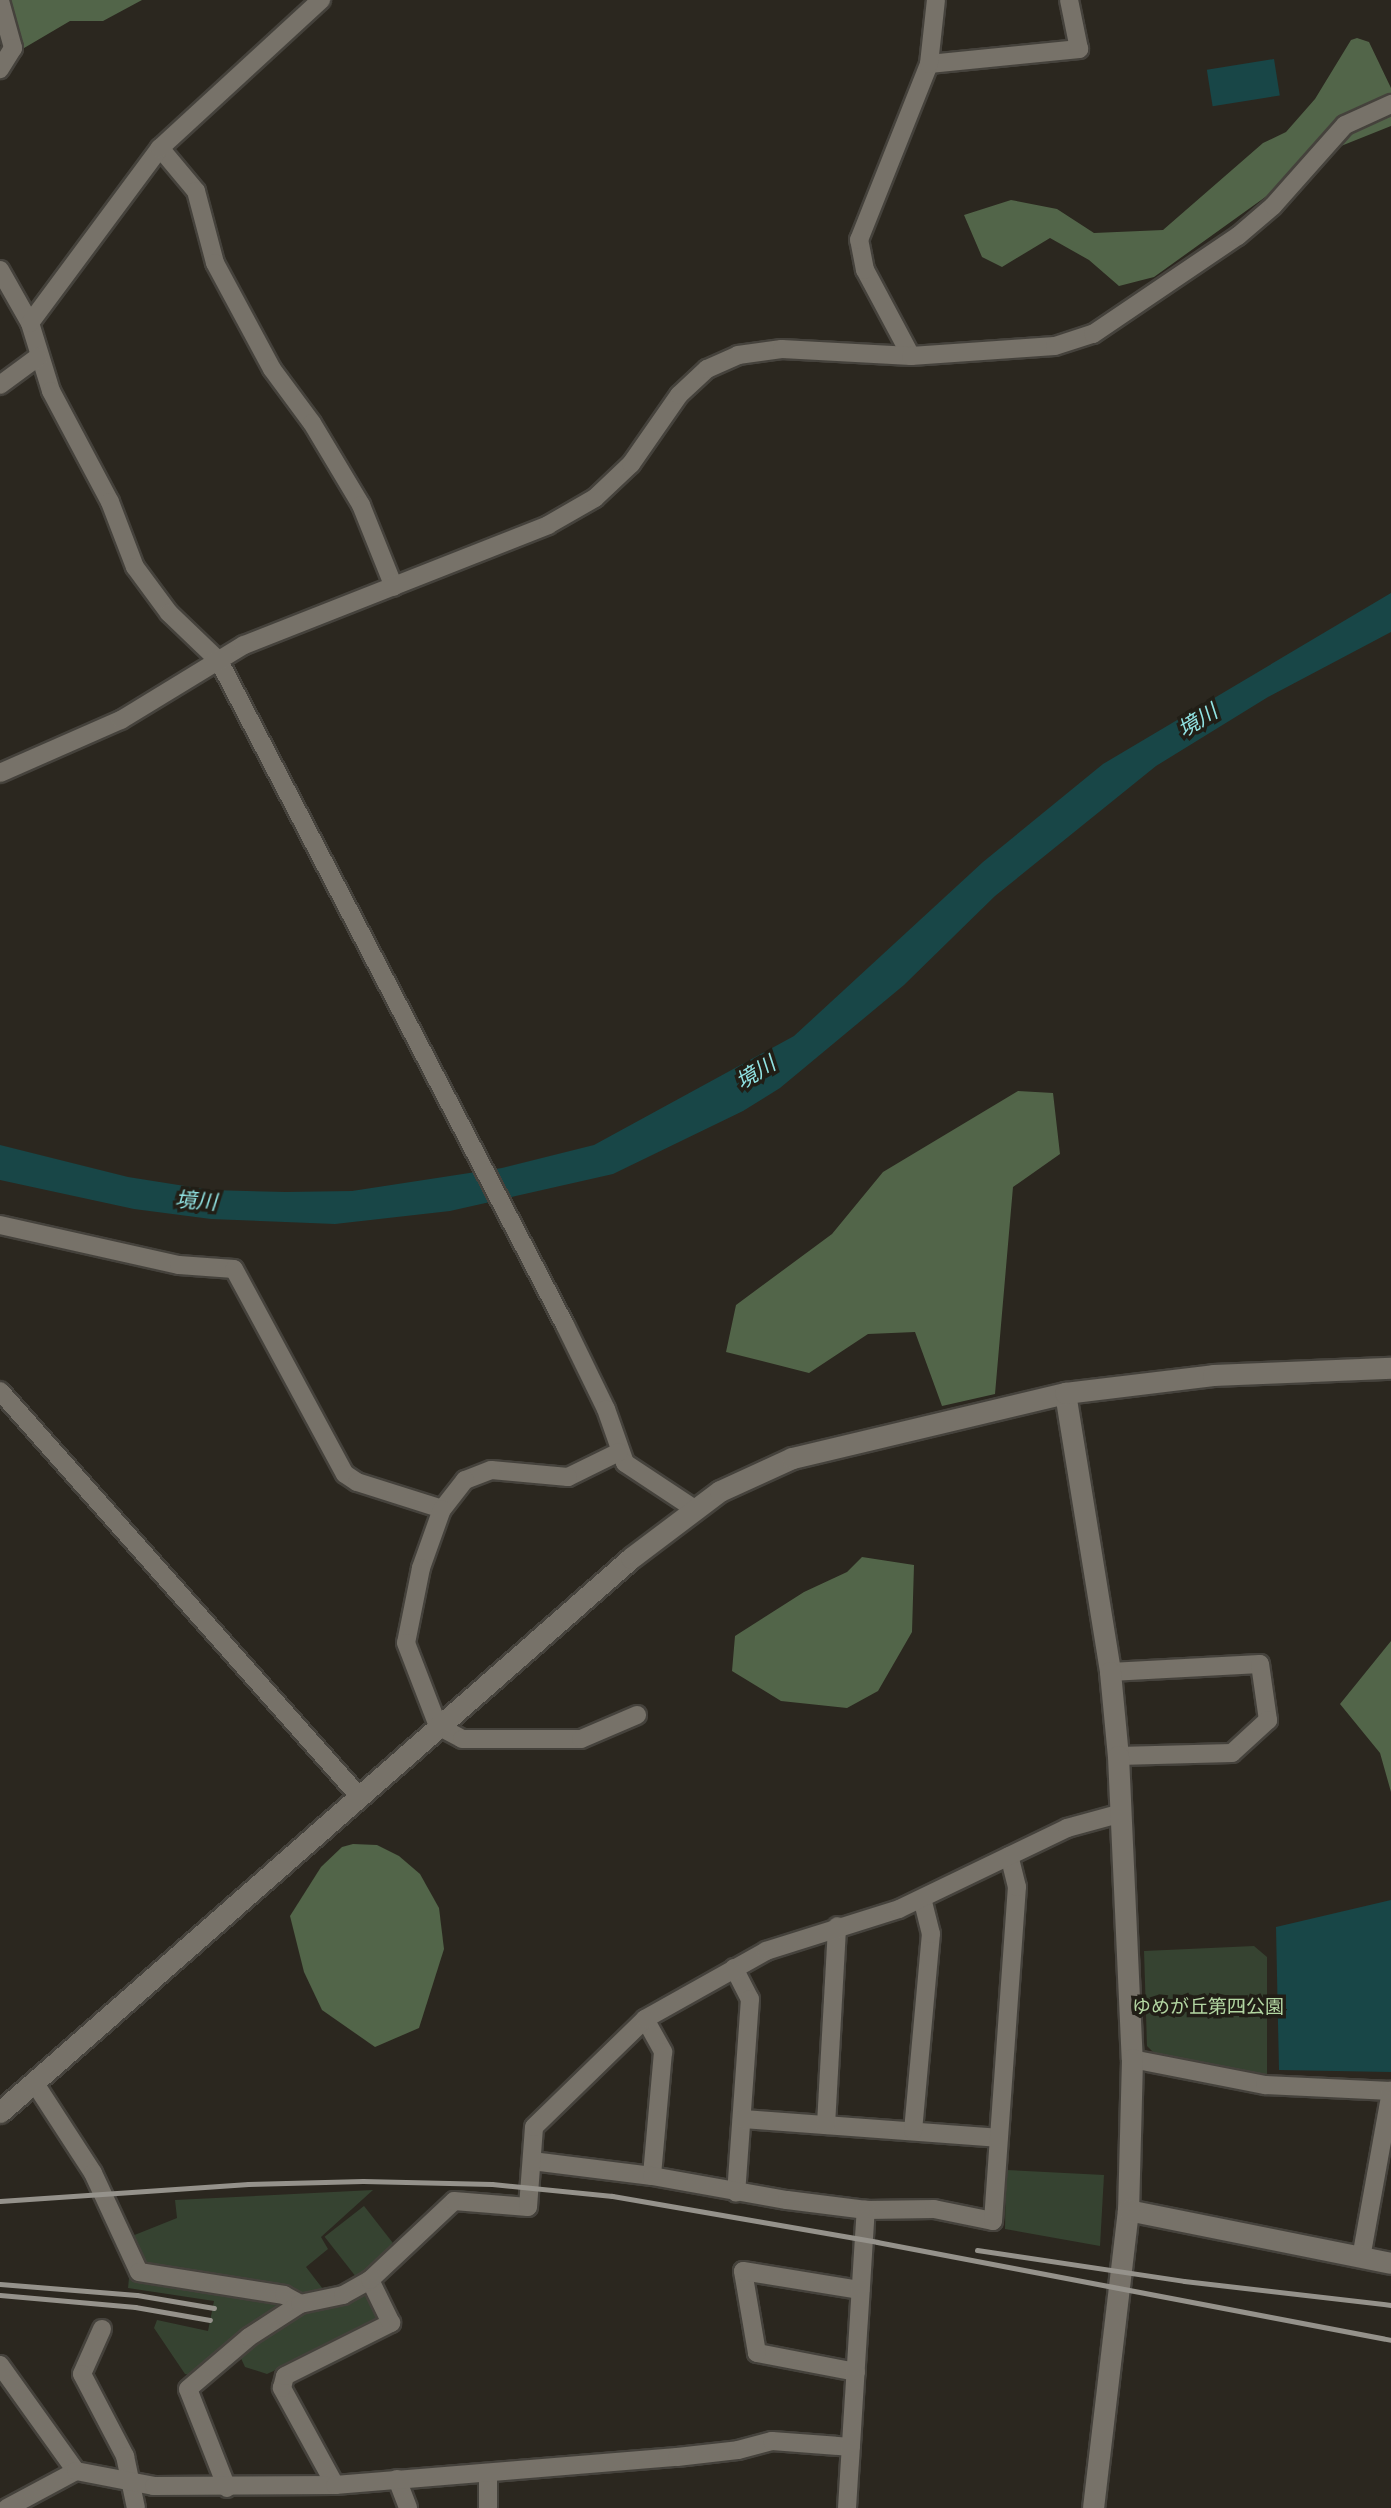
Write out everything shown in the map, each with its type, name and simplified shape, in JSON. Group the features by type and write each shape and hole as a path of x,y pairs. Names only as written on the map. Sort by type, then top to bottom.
{"street":[{"path":"30,323 160,148 321,0"},
{"path":"911,356 865,270 859,240 929,64 936,0"},
{"path":"929,64 1079,49 1069,0"},
{"path":"0,1 13,48 0,69"},
{"path":"0,773 121,720 244,645 548,525 595,498 631,464 679,395 707,369 738,355 782,349 911,356 1055,346 1093,334 1238,236 1273,206 1345,125 1391,104"},
{"path":"160,148 196,191 215,263 272,369 312,423 361,505 394,587"},
{"path":"0,270 30,323 38,357 110,502 135,567 169,613 219,661 606,1409 625,1463 693,1508"},
{"path":"0,385 38,357"},
{"path":"0,1225 178,1265 234,1269 345,1474 357,1482 442,1508"},
{"path":"0,2112 439,1726 693,1508 744,1478 792,1458 1065,1393 1213,1375 1391,1368"},
{"path":"0,1391 359,1796"},
{"path":"1065,1393 1110,1672 1122,1813 1132,2059 1128,2210 1093,2508"},
{"path":"619,1452 568,1477 491,1470 465,1480 442,1508 421,1569 406,1643 439,1726 462,1739 581,1740 637,1714"},
{"path":"1110,1672 1260,1664 1268,1720 1232,1752 1118,1756"},
{"path":"227,2488 188,2389 249,2337 300,2304 343,2295 370,2280 454,2201 528,2207 534,2127 645,2019 734,1968 794,1939 922,1899 1067,1828 1122,1813"},
{"path":"532,2161 652,2176 736,2192 866,2210 934,2209 993,2221 1017,1887 1009,1856"},
{"path":"913,2131 931,1934 922,1899"},
{"path":"826,2125 837,1926"},
{"path":"734,1968 750,1999 736,2192"},
{"path":"645,2019 663,2052 652,2176"},
{"path":"1132,2059 1265,2085 1391,2091 1362,2258"},
{"path":"34,2082 93,2173 139,2272 284,2295 300,2304"},
{"path":"742,2119 998,2137"},
{"path":"848,2508 866,2210"},
{"path":"1128,2210 1391,2263"},
{"path":"856,2372 757,2353 743,2271 860,2290"},
{"path":"335,2485 282,2388 285,2376 391,2323 370,2280"},
{"path":"102,2329 82,2374 125,2456 136,2508"},
{"path":"0,2365 76,2471"},
{"path":"7,2508 76,2471 130,2482 227,2488 335,2485 488,2474 738,2450 772,2441 851,2447"},
{"path":"488,2474 488,2508"},
{"path":"397,2479 408,2508"}],"green space":[{"path":"6,0 142,0 103,21 70,21 19,51"},
{"path":"1357,38 1369,42 1391,88 1391,126 1331,150 1154,277 1119,286 1089,260 1050,238 1002,267 982,257 964,215 1011,200 1057,209 1094,233 1163,230 1263,143 1286,132 1315,99 1351,40"},
{"path":"1018,1091 1053,1093 1060,1154 1013,1187 995,1394 942,1406 915,1332 868,1334 809,1373 726,1352 736,1305 832,1234 883,1172"},
{"path":"862,1557 914,1565 912,1632 878,1691 847,1708 781,1701 732,1671 735,1636 804,1592 847,1572"},
{"path":"1391,1641 1391,1792 1380,1753 1340,1704"},
{"path":"353,1844 377,1845 399,1856 420,1874 439,1908 444,1949 419,2028 375,2047 322,2010 304,1972 290,1916 321,1867 342,1847"},
{"name":"ゆめが丘第四公園","path":"1254,1946 1267,1957 1267,2077 1158,2057 1147,2046 1144,1951"},
{"path":"1006,2170 1104,2175 1100,2246 1005,2229"},
{"path":"373,2190 321,2237 328,2249 306,2267 326,2293 306,2295 281,2287 144,2266 132,2236 177,2218 175,2200"},
{"path":"364,2206 397,2249 358,2279 325,2237"},
{"path":"129,2278 214,2287 275,2300 279,2311 196,2376 185,2374 154,2328 157,2320 208,2331 214,2301 128,2288"},
{"path":"364,2289 382,2320 267,2374 245,2367 239,2354 311,2306"}],"water":[{"path":"1274,59 1280,96 1213,106 1207,70"},
{"name":"境川","path":"1391,593 1391,632 1268,697 1156,766 995,896 904,985 780,1088 743,1111 613,1174 450,1211 335,1224 211,1219 134,1209 0,1180 0,1145 128,1177 210,1190 286,1192 352,1191 502,1168 594,1145 794,1036 983,862 1103,764"},
{"path":"1391,1900 1391,2072 1279,2070 1276,1927"}],"railway":[{"path":"0,2201 248,2184 363,2181 492,2184 612,2196 877,2242 1391,2340"},
{"path":"977,2250 1184,2281 1391,2305"},
{"path":"0,2284 137,2295 214,2308"},
{"path":"0,2295 135,2307 210,2320"}]}
